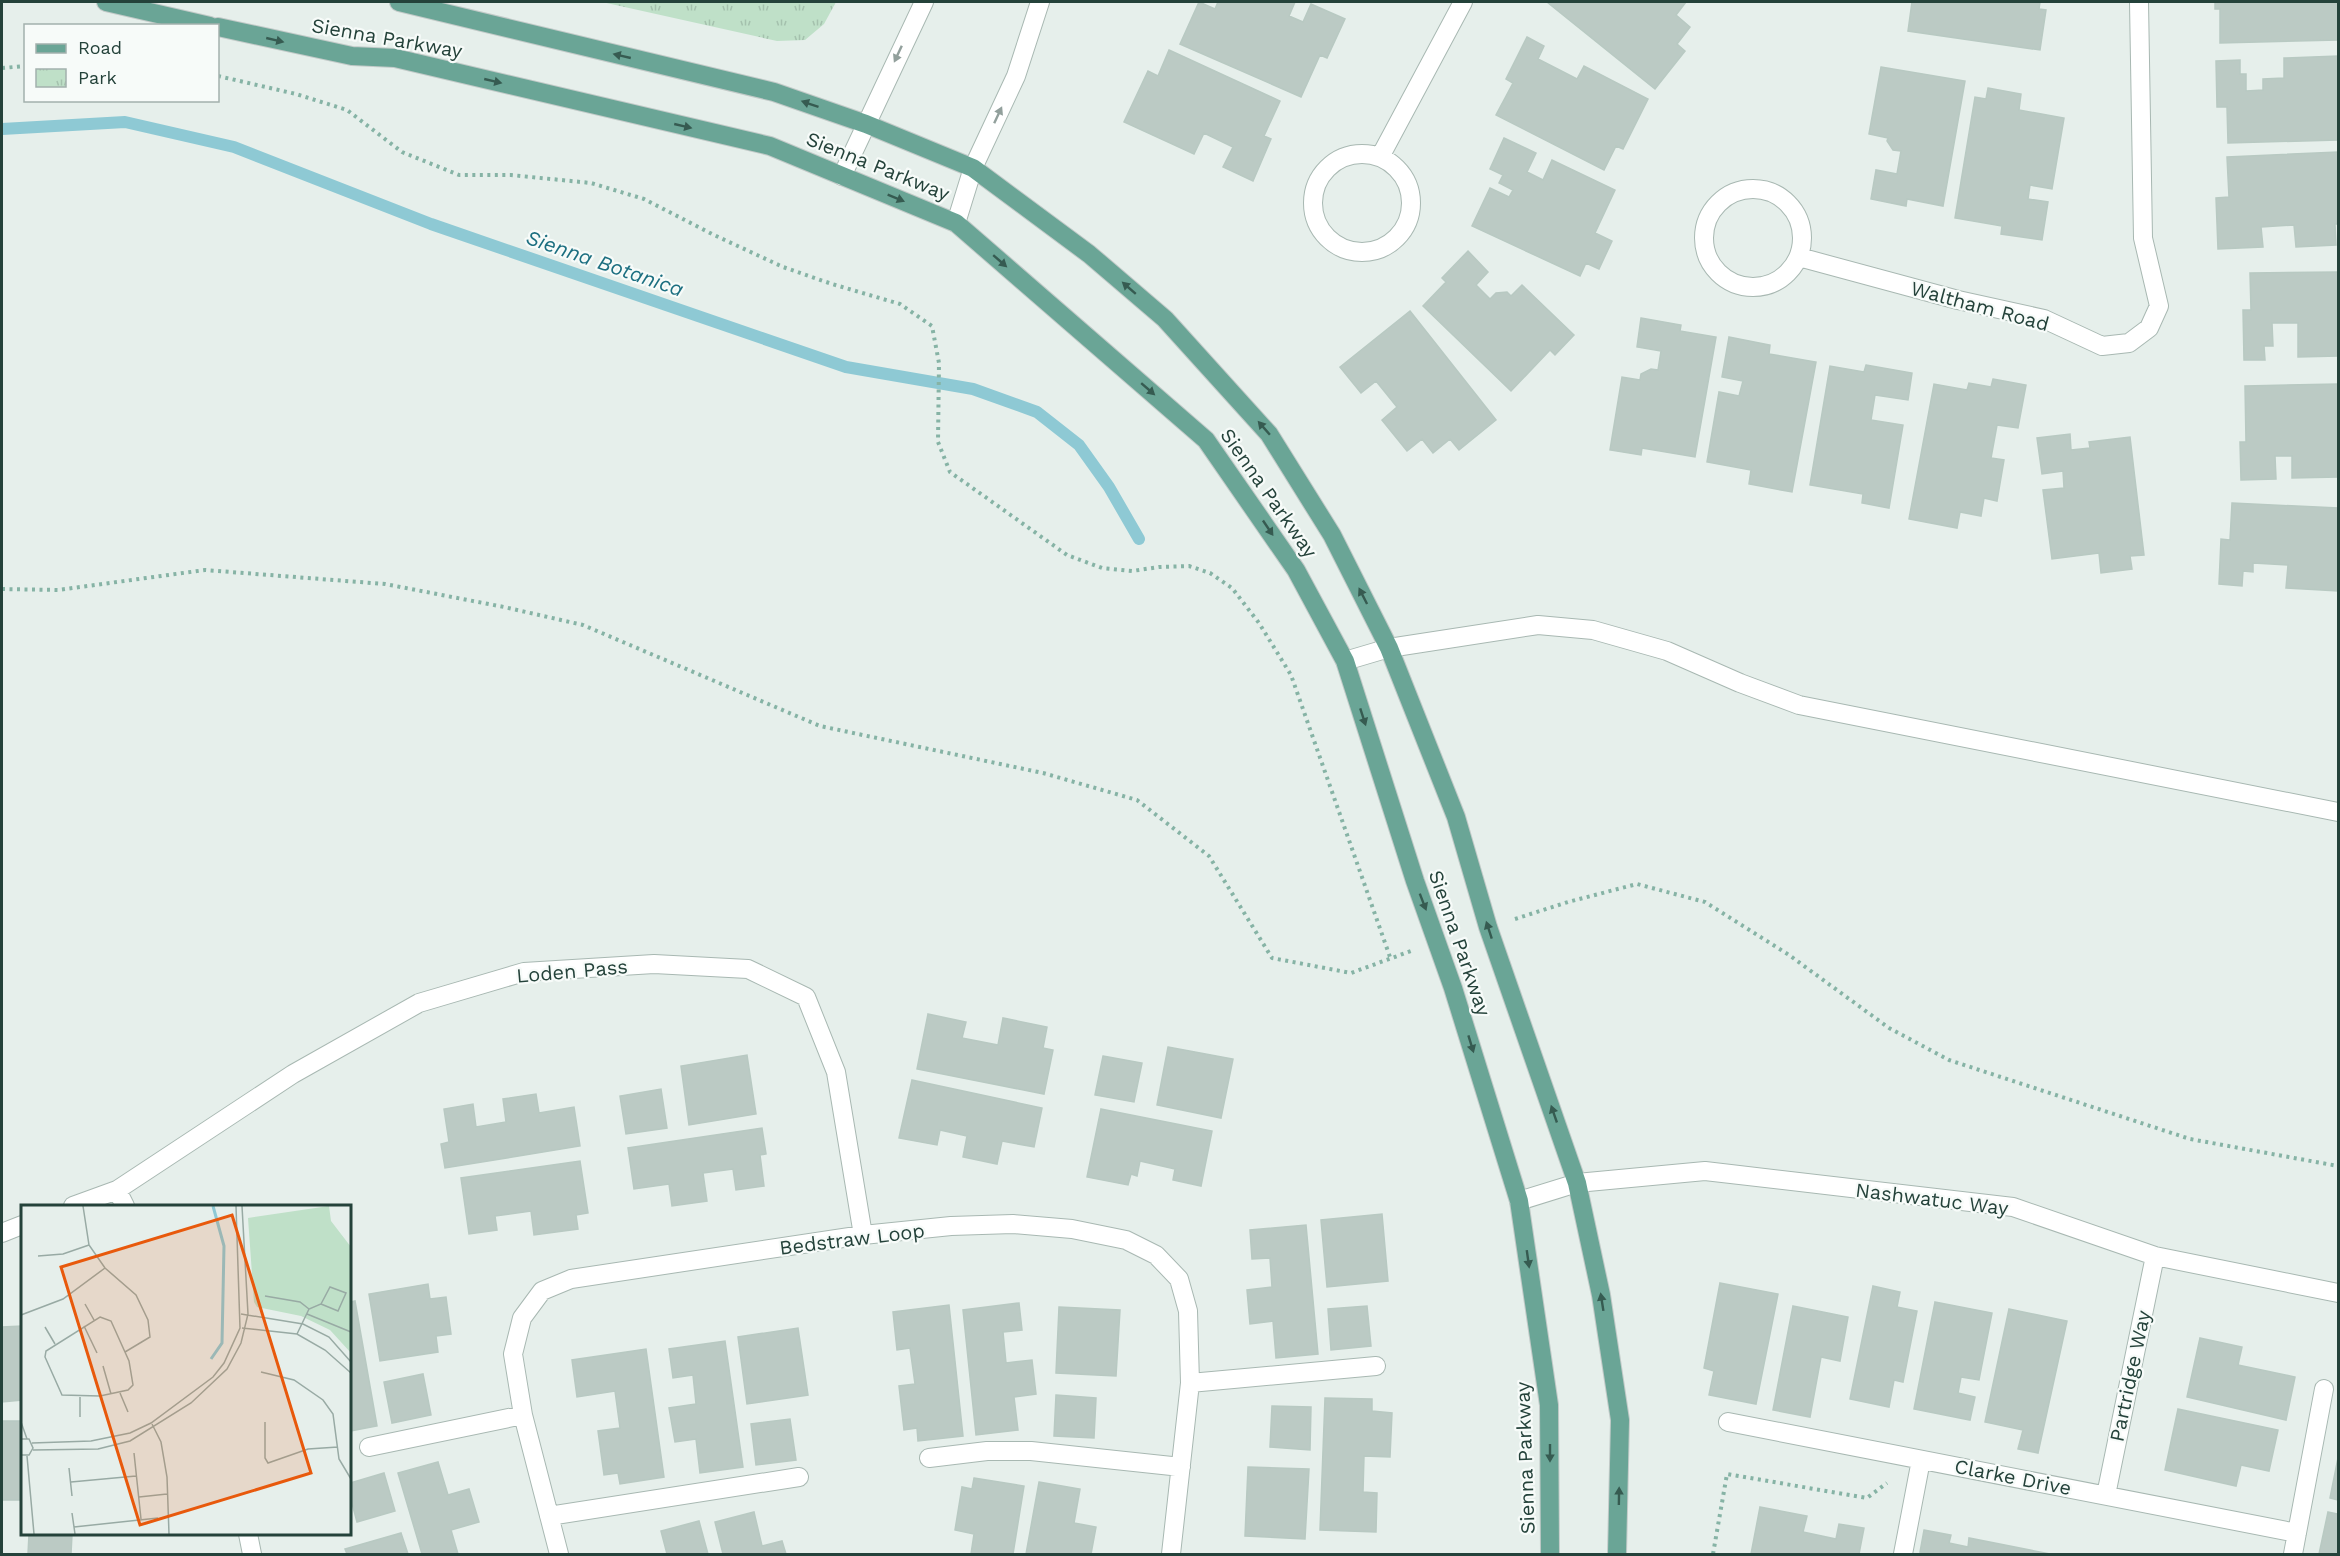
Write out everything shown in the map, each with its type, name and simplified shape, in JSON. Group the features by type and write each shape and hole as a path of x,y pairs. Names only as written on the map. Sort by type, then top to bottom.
{"main road":[{"path":"106,2 201,24"},
{"name":"Sienna Parkway","path":"399,2 774,92 866,124 973,168 1089,254 1165,319 1269,434 1332,535 1389,648 1456,817 1488,927 1577,1183 1601,1296 1620,1420 1617,1554"},
{"name":"Sienna Parkway","path":"219,27 352,56 395,58 770,146 956,223 1206,440 1296,570 1345,661 1415,881 1438,943 1519,1201 1549,1405 1550,1554"}],"street":[{"path":"842,176 924,2"},
{"path":"956,223 973,168 1016,76 1040,2"},
{"path":"1380,157 1462,2"},
{"name":"Waltham Road","path":"1799,256 1958,300 2044,319 2102,346 2129,343 2136,338 2149,328 2159,306 2143,238 2139,2"},
{"path":"1361,153 1380,157 1397,167 1408,184 1412,202 1408,222 1397,238 1381,249 1362,253 1343,250 1326,239 1316,223 1312,204 1315,184 1326,168 1342,157 1361,153"},
{"path":"1753,188 1772,191 1788,202 1799,218 1803,237 1799,256 1788,273 1772,284 1753,288 1734,284 1718,273 1707,257 1703,238 1707,219 1718,202 1734,191 1753,188"},
{"path":"1345,661 1389,648 1538,625 1593,630 1667,651 1740,683 1799,705 2338,812"},
{"name":"Loden Pass","path":"79,1205 121,1198 293,1074 419,1003 524,972 654,964 748,969 806,997 836,1072 863,1235"},
{"name":"Nashwatuc Way","path":"1519,1201 1577,1183 1705,1171 2013,1207 2155,1256 2338,1293"},
{"name":"Bedstraw Loop","path":"559,1554 523,1415 513,1354 522,1318 542,1291 571,1280 863,1235 951,1226 1013,1224 1072,1229 1126,1240 1156,1255 1179,1279 1188,1311 1190,1383 1171,1554"},
{"path":"2,1233 21,1225"},
{"name":"Partridge Way","path":"2106,1495 2155,1256"},
{"path":"1190,1383 1376,1366"},
{"path":"2293,1554 2324,1389"},
{"path":"369,1447 523,1415"},
{"name":"Clarke Drive","path":"1728,1422 2297,1533"},
{"path":"929,1458 987,1451 1030,1451 1180,1467"},
{"path":"1903,1554 1921,1460"},
{"path":"549,1516 799,1477"},
{"path":"248,1535 252,1554"}],"path":[{"path":"2,68 24,66"},
{"path":"219,76 296,94 347,110 402,152 459,175 511,175 591,183 644,199 783,267 900,304 932,326 939,363 938,442 950,472 1067,555 1102,568 1132,571 1189,566 1210,573 1232,588 1259,623 1292,675 1390,957"},
{"path":"2,589 58,590 205,570 385,584 583,625 820,726 1043,773 1137,800 1209,856 1272,958 1351,973 1390,957 1438,943"},
{"path":"1488,927 1568,902 1637,884 1705,902 1789,955 1889,1029 1949,1060 2190,1139 2338,1166"},
{"path":"1713,1554 1727,1474 1867,1498 1921,1460"}],"green space":[{"path":"602,2 836,2 824,24 805,40 777,41"}],"building":[{"path":"1199,2 1215,9 1218,2 1295,2 1289,16 1303,22 1311,4 1345,19 1327,58 1320,55 1301,97 1180,44"},
{"path":"1547,2 1686,2 1676,15 1690,27 1677,44 1685,51 1655,89"},
{"path":"1912,2 2040,2 2039,9 2046,10 2040,50 1908,31"},
{"path":"2215,2 2338,2 2338,40 2220,43 2220,9 2215,9"},
{"path":"1527,37 1544,46 1538,59 1577,79 1584,66 1648,99 1623,149 1616,146 1604,170 1496,115 1513,83 1506,79"},
{"path":"1169,50 1280,101 1264,136 1271,139 1253,181 1223,167 1233,147 1204,133 1194,154 1124,122 1148,71 1158,76"},
{"path":"2338,56 2338,140 2228,143 2227,107 2217,107 2216,61 2240,60 2240,74 2246,74 2246,91 2263,90 2263,79 2284,78 2284,58"},
{"path":"1881,67 1965,81 1943,206 1907,199 1906,206 1871,199 1876,170 1897,174 1901,151 1893,150 1887,141 1888,138 1869,134"},
{"path":"1988,88 2021,94 2019,110 2064,118 2052,189 2030,185 2028,199 2048,202 2042,240 2001,234 2002,226 1955,218 1975,97 1986,99"},
{"path":"1504,138 1536,153 1527,172 1543,180 1552,160 1615,190 1595,233 1612,241 1599,269 1586,263 1580,276 1472,226 1490,188 1509,197 1513,190 1499,183 1503,175 1490,169"},
{"path":"2338,152 2336,245 2296,247 2294,225 2261,227 2263,247 2218,249 2216,198 2229,197 2227,157"},
{"path":"1468,251 1488,272 1476,285 1490,299 1496,293 1507,292 1511,296 1522,285 1574,335 1555,355 1550,350 1511,391 1423,306 1446,282 1442,278"},
{"path":"2338,272 2338,356 2298,357 2298,323 2272,323 2273,346 2264,346 2265,360 2244,360 2243,310 2251,310 2250,273"},
{"path":"1410,311 1496,420 1459,450 1450,439 1433,453 1422,439 1407,451 1382,420 1397,407 1376,381 1361,393 1340,367"},
{"path":"1641,318 1681,325 1680,331 1716,337 1695,457 1642,448 1641,455 1610,450 1622,377 1640,380 1641,374 1651,369 1658,370 1661,351 1637,347"},
{"path":"1729,337 1770,345 1769,354 1816,362 1792,492 1749,484 1751,470 1707,462 1719,392 1739,396 1743,381 1722,377"},
{"path":"1866,365 1912,373 1908,400 1875,395 1871,420 1903,425 1889,508 1862,503 1863,494 1810,485 1830,366 1864,372"},
{"path":"1993,379 2026,385 2018,428 1997,425 1991,458 2004,460 1997,501 1984,498 1981,516 1960,512 1957,528 1909,519 1934,384 1967,390 1969,383 1991,387"},
{"path":"2338,384 2338,477 2292,478 2292,456 2275,456 2276,479 2241,480 2240,442 2246,442 2245,386"},
{"path":"2070,434 2071,450 2090,448 2089,442 2130,437 2144,555 2130,556 2132,569 2101,573 2099,553 2052,559 2043,490 2064,488 2063,471 2042,474 2037,438"},
{"path":"2232,503 2338,508 2338,591 2286,588 2288,565 2253,563 2253,572 2243,571 2242,586 2219,584 2221,539 2230,540"},
{"path":"928,1014 966,1022 962,1038 998,1045 1003,1018 1047,1027 1043,1048 1053,1050 1044,1094 917,1069"},
{"path":"1168,1047 1233,1059 1221,1118 1157,1105"},
{"path":"747,1055 756,1114 689,1125 681,1066"},
{"path":"1103,1056 1142,1063 1134,1102 1095,1095"},
{"path":"912,1080 1042,1108 1034,1147 1002,1141 997,1164 963,1157 967,1136 940,1130 937,1145 899,1138"},
{"path":"661,1089 667,1128 626,1134 620,1096"},
{"path":"536,1094 539,1113 574,1107 580,1146 445,1168 441,1144 449,1142 444,1109 473,1104 476,1127 506,1122 503,1099"},
{"path":"1101,1109 1212,1131 1201,1186 1173,1180 1175,1169 1140,1161 1137,1176 1131,1174 1128,1185 1087,1177"},
{"path":"762,1128 766,1154 760,1155 764,1186 736,1190 733,1169 703,1173 707,1201 672,1206 669,1184 634,1189 628,1148"},
{"path":"580,1161 588,1213 576,1215 578,1229 534,1235 531,1211 495,1216 497,1230 469,1234 461,1178"},
{"path":"1382,1214 1388,1281 1327,1287 1321,1220"},
{"path":"1306,1225 1318,1354 1276,1358 1273,1321 1250,1324 1247,1290 1272,1287 1270,1258 1252,1259 1250,1230"},
{"path":"1720,1283 1778,1294 1756,1404 1709,1395 1714,1371 1704,1368"},
{"path":"428,1284 430,1299 446,1297 451,1334 436,1336 438,1352 380,1361 369,1294"},
{"path":"1873,1286 1900,1292 1897,1307 1917,1311 1903,1382 1894,1380 1889,1407 1850,1399"},
{"path":"355,1301 377,1426 351,1431 351,1302"},
{"path":"1935,1302 1992,1313 1979,1380 1961,1377 1958,1393 1975,1397 1970,1420 1914,1409"},
{"path":"1019,1303 1022,1330 1003,1332 1006,1363 1032,1360 1036,1394 1014,1397 1018,1430 976,1435 963,1310"},
{"path":"949,1305 963,1436 918,1441 917,1428 904,1430 899,1386 915,1384 910,1348 897,1350 893,1312"},
{"path":"1367,1306 1371,1346 1331,1350 1328,1309"},
{"path":"1793,1306 1848,1317 1840,1361 1821,1357 1810,1417 1773,1410"},
{"path":"1059,1307 1120,1310 1116,1376 1056,1373"},
{"path":"2009,1309 2067,1321 2038,1453 2018,1449 2023,1430 1985,1422"},
{"path":"21,1326 21,1400 2,1402 2,1327"},
{"path":"798,1328 808,1395 747,1404 738,1337"},
{"path":"2200,1338 2242,1347 2238,1365 2295,1377 2286,1420 2187,1397"},
{"path":"725,1341 743,1467 700,1473 696,1439 675,1442 669,1408 696,1404 693,1375 673,1378 669,1349"},
{"path":"646,1349 664,1477 620,1484 618,1473 604,1475 598,1431 620,1428 615,1391 577,1397 572,1360"},
{"path":"423,1374 431,1415 392,1423 384,1382"},
{"path":"1056,1395 1096,1398 1094,1438 1054,1436"},
{"path":"1325,1398 1372,1399 1372,1411 1392,1413 1390,1457 1364,1456 1363,1492 1377,1493 1376,1532 1320,1530"},
{"path":"1272,1406 1311,1407 1310,1450 1270,1447"},
{"path":"2178,1409 2278,1430 2269,1471 2241,1465 2236,1486 2165,1470"},
{"path":"790,1419 796,1460 756,1465 751,1424"},
{"path":"2,1421 21,1421 21,1500 2,1500"},
{"path":"2338,1458 2338,1500 2330,1498"},
{"path":"438,1462 448,1495 469,1489 479,1522 451,1530 458,1554 422,1554 398,1473"},
{"path":"1248,1467 1309,1469 1305,1539 1245,1536"},
{"path":"384,1473 395,1511 357,1522 351,1500 351,1483"},
{"path":"974,1478 1024,1486 1013,1554 971,1554 974,1534 955,1530 962,1487 972,1489"},
{"path":"1039,1482 1080,1489 1074,1523 1096,1527 1091,1554 1026,1554"},
{"path":"1760,1507 1807,1516 1803,1532 1836,1539 1839,1524 1864,1528 1859,1554 1751,1554"},
{"path":"754,1512 762,1546 782,1541 786,1554 723,1554 715,1522"},
{"path":"2328,1512 2338,1514 2338,1554 2319,1554"},
{"path":"699,1521 708,1554 667,1554 661,1531"},
{"path":"1924,1530 1951,1535 1949,1543 1968,1547 1969,1538 2050,1554 1920,1552"},
{"path":"401,1533 408,1554 347,1554 345,1549"},
{"path":"29,1535 72,1535 71,1554 28,1554"}],"waterway":[{"name":"Sienna Botanica","path":"2,129 125,122 234,147 431,224 846,367 973,389 1037,412 1079,445 1109,487 1139,539"}]}
